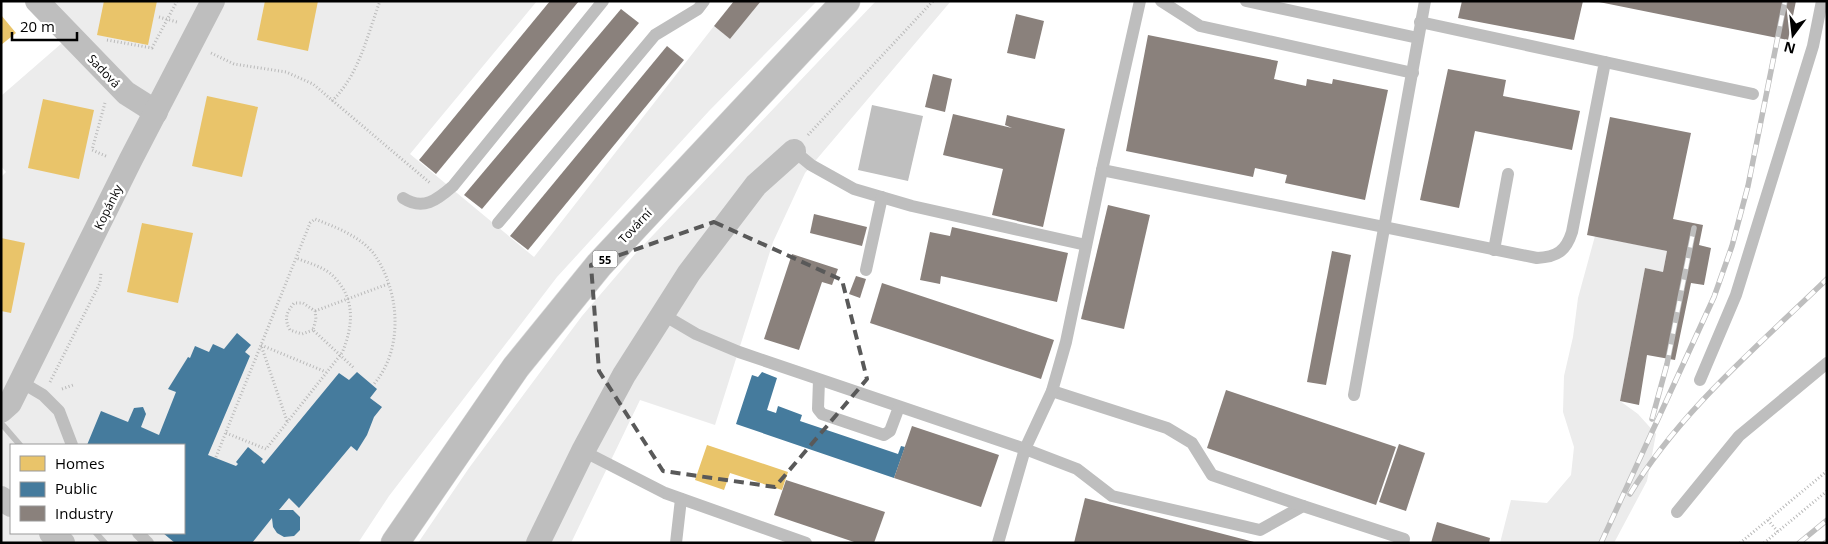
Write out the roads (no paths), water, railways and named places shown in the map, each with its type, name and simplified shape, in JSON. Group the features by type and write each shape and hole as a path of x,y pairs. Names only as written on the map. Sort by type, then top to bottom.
{"main road":[{"name":"Tovární","path":"395,543 516,367 599,265 846,1"}],"street":[{"name":"Sadová","path":"37,1 126,94 156,112"},
{"name":"Kopánky","path":"6,407 21,382 213,1"},
{"path":"538,543 583,451 624,375 662,314 722,227 756,185 794,151"},
{"path":"52,534 63,543"}],"lane":[{"path":"402,198 414,204 426,204 440,198 453,186 603,1"},
{"path":"498,223 655,35 698,9 704,1"},
{"path":"998,543 1025,449 1052,391 1066,342 1140,1"},
{"path":"1161,1 1200,26 1413,73"},
{"path":"1246,1 1418,38"},
{"path":"1354,395 1382,228 1413,73 1425,1"},
{"path":"1700,380 1736,295 1813,46 1822,1"},
{"path":"1420,22 1753,94"},
{"path":"1102,170 1494,250 1538,258 1549,257 1560,253 1568,244 1605,62"},
{"path":"794,151 811,165 854,190 912,206 1086,245"},
{"path":"1494,250 1508,174"},
{"path":"866,270 882,197"},
{"path":"662,314 696,334 739,352 1025,449 1077,469 1112,496 1260,530 1303,506"},
{"path":"1677,512 1739,436 1827,363"},
{"path":"819,380 818,409 822,414 884,435 890,431 899,406"},
{"path":"21,382 43,395 59,411 72,444"},
{"path":"1052,391 1167,428 1192,443 1212,475 1404,539 1403,543"},
{"path":"583,451 665,493 806,543"},
{"path":"676,543 681,499"},
{"path":"139,534 148,543"}],"waterway":[{"path":"1,423 19,444"},
{"path":"97,534 105,543"}],"railway":[{"path":"1601,543 1714,297 1732,246 1748,186 1785,1"},
{"path":"1652,419 1667,364 1694,228"},
{"path":"1630,494 1650,464 1696,407 1721,380 1827,279"},
{"path":"1799,543 1827,520"}]}
